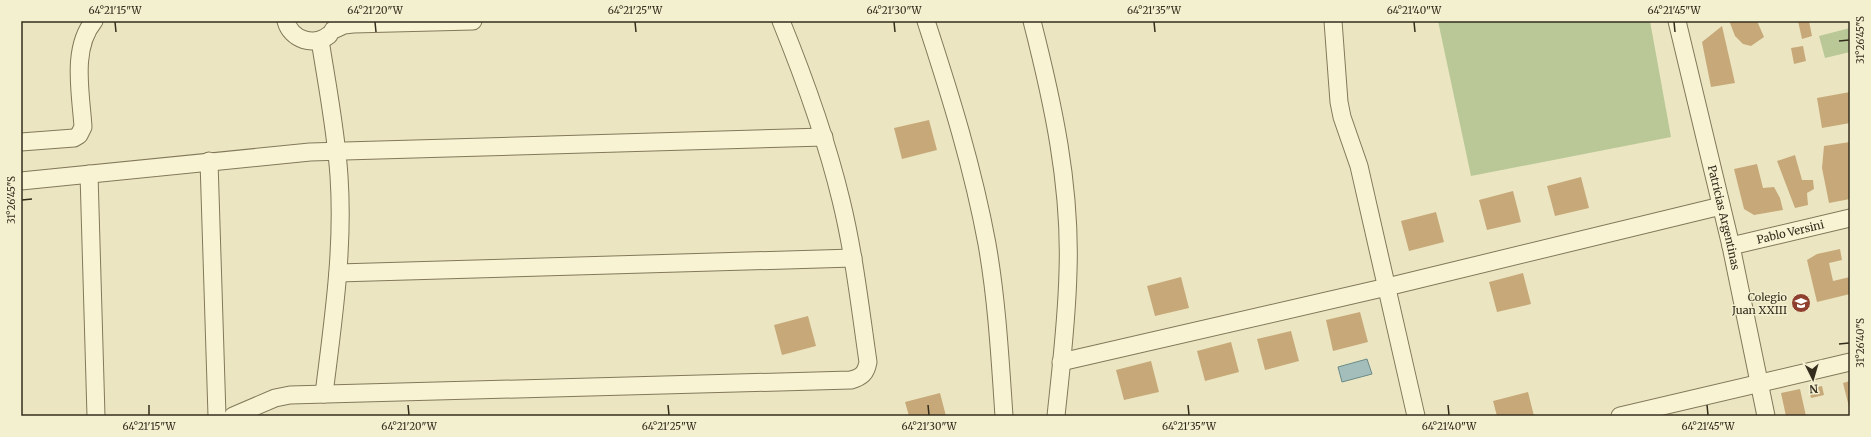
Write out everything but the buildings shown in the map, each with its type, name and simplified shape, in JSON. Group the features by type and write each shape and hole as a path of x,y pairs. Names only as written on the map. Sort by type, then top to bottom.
{"street":[{"path":"21,142 74,138 82,132 80,50 84,35 94,21"},
{"path":"286,21 290,30 296,37 307,41 344,25 473,21"},
{"path":"233,416 275,398 290,395 850,380 860,377 866,371 868,362 853,258 841,201 824,137 804,77 781,21"},
{"path":"926,21 966,153 987,243 996,312 1004,416"},
{"path":"1032,21 1056,122 1064,177 1068,225 1068,270 1056,416"},
{"path":"1334,21 1339,102 1342,117 1359,166 1416,416"},
{"name":"Patricias Argentinas","path":"1677,21 1722,206 1766,416"},
{"path":"324,394 338,273 340,221 330,30"},
{"path":"21,181 209,161 336,150 824,137"},
{"path":"209,161 217,416"},
{"path":"90,174 96,416"},
{"path":"1061,362 1722,206"},
{"name":"Pablo Versini","path":"1731,246 1850,218"},
{"path":"338,273 853,258"},
{"path":"1620,416 1850,362"}],"green space":[{"path":"1438,21 1650,21 1671,137 1471,176"},
{"path":"1850,28 1850,52 1825,58 1819,36"}],"water":[{"path":"1367,359 1372,374 1342,382 1338,367"}],"place":[{"name":"Colegio Juan XXIII","path":"1801,303"}]}
